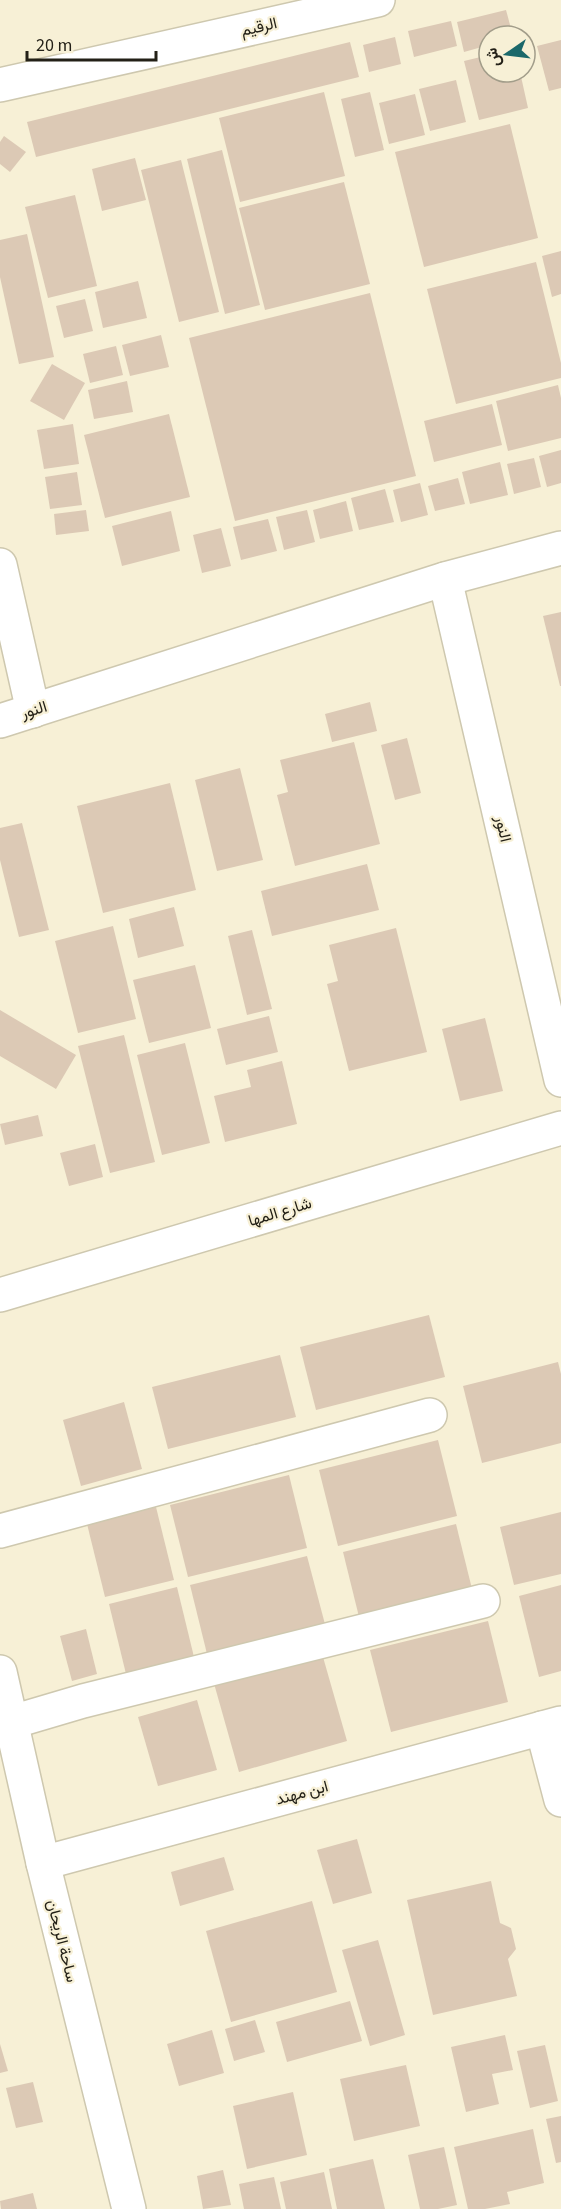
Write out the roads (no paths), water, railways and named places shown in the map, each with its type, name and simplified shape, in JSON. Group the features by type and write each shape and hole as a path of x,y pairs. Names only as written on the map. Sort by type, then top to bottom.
{"street":[{"name":"الرقيم","path":"0,85 378,0"},
{"name":"النور","path":"0,721 446,579 561,549"},
{"path":"0,565 33,711"},
{"name":"النور","path":"446,579 561,1080"},
{"name":"شارع المها","path":"0,1295 561,1128"},
{"path":"0,1532 430,1415"},
{"path":"12,1722 83,1701 483,1600"},
{"name":"ساحة الريحان","path":"0,1672 43,1863 129,2209"},
{"path":"551,1726 561,1800"},
{"name":"ابن مهند","path":"43,1863 551,1726"}]}
